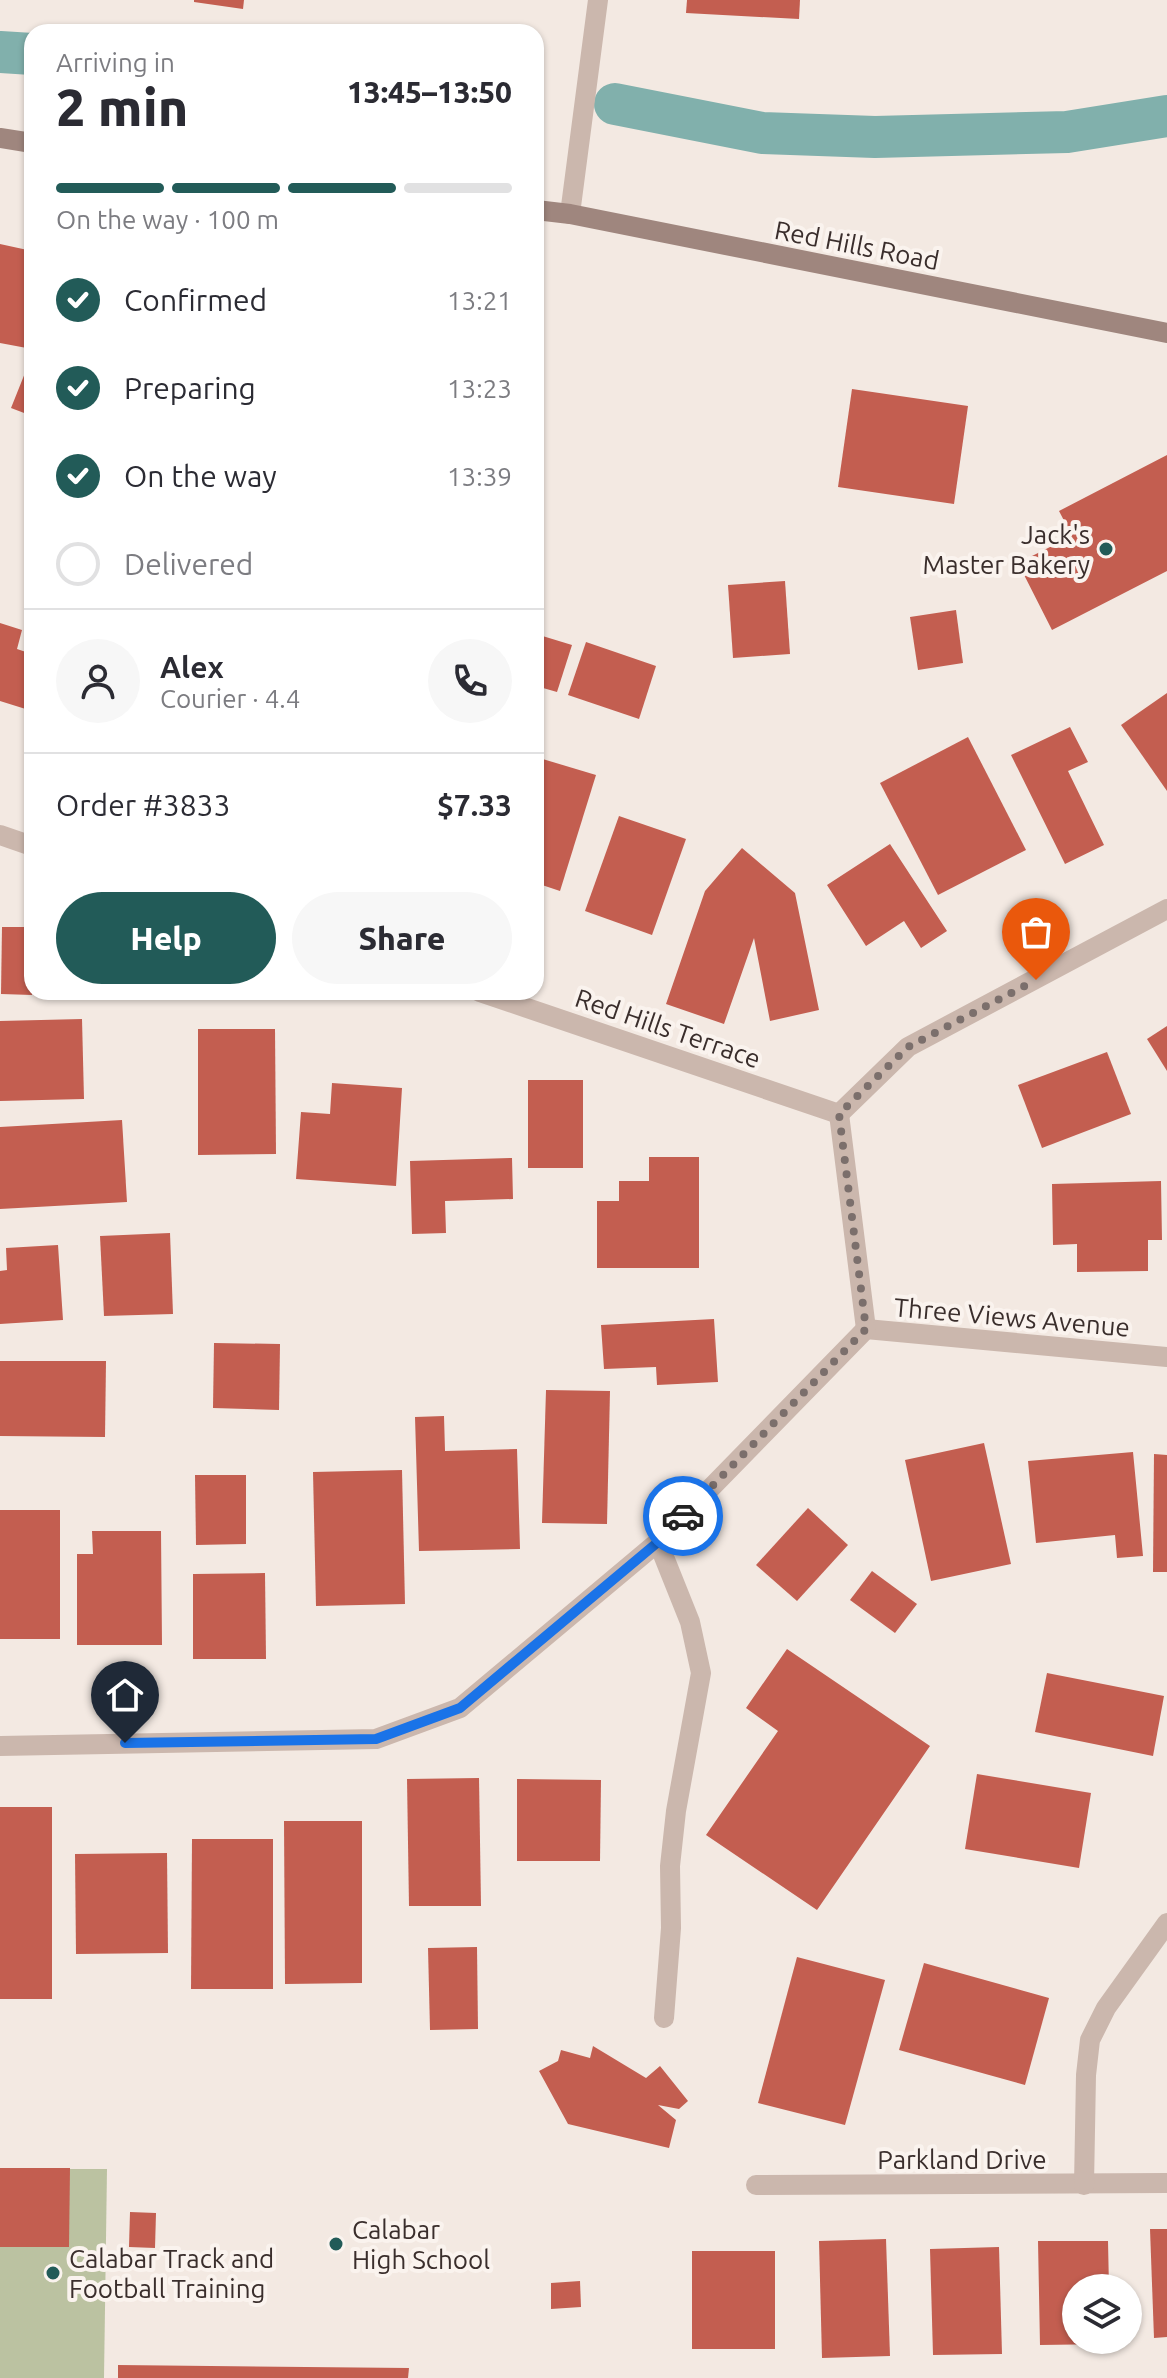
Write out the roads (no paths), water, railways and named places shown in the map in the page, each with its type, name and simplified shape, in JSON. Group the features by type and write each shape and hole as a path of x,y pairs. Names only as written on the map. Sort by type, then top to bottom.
{"main road":[{"path":"0,138 24,142"},
{"name":"Red Hills Road","path":"544,211 1167,333"}],"street":[{"path":"570,214 598,0"},
{"path":"0,835 24,843"},
{"path":"866,1329 839,1114 908,1047 1167,909"},
{"name":"Red Hills Terrace","path":"504,1000 839,1114"},
{"name":"Three Views Avenue","path":"0,1746 376,1739 460,1708 658,1542 866,1329 1167,1357"},
{"path":"658,1542 690,1622 701,1673 676,1811 670,1866 671,1928 664,2018"},
{"path":"1084,2185 1086,2075 1090,2040 1106,2008 1167,1923"},
{"name":"Parkland Drive","path":"756,2185 1167,2183"}],"waterway":[{"path":"0,52 24,54"},
{"path":"615,104 762,133 875,137 1067,132 1167,116"}],"place":[{"name":"Jack's Master Bakery","path":"1106,549"},
{"name":"Calabar High School","path":"336,2244"},
{"name":"Calabar Track and Football Training","path":"53,2273"}]}
